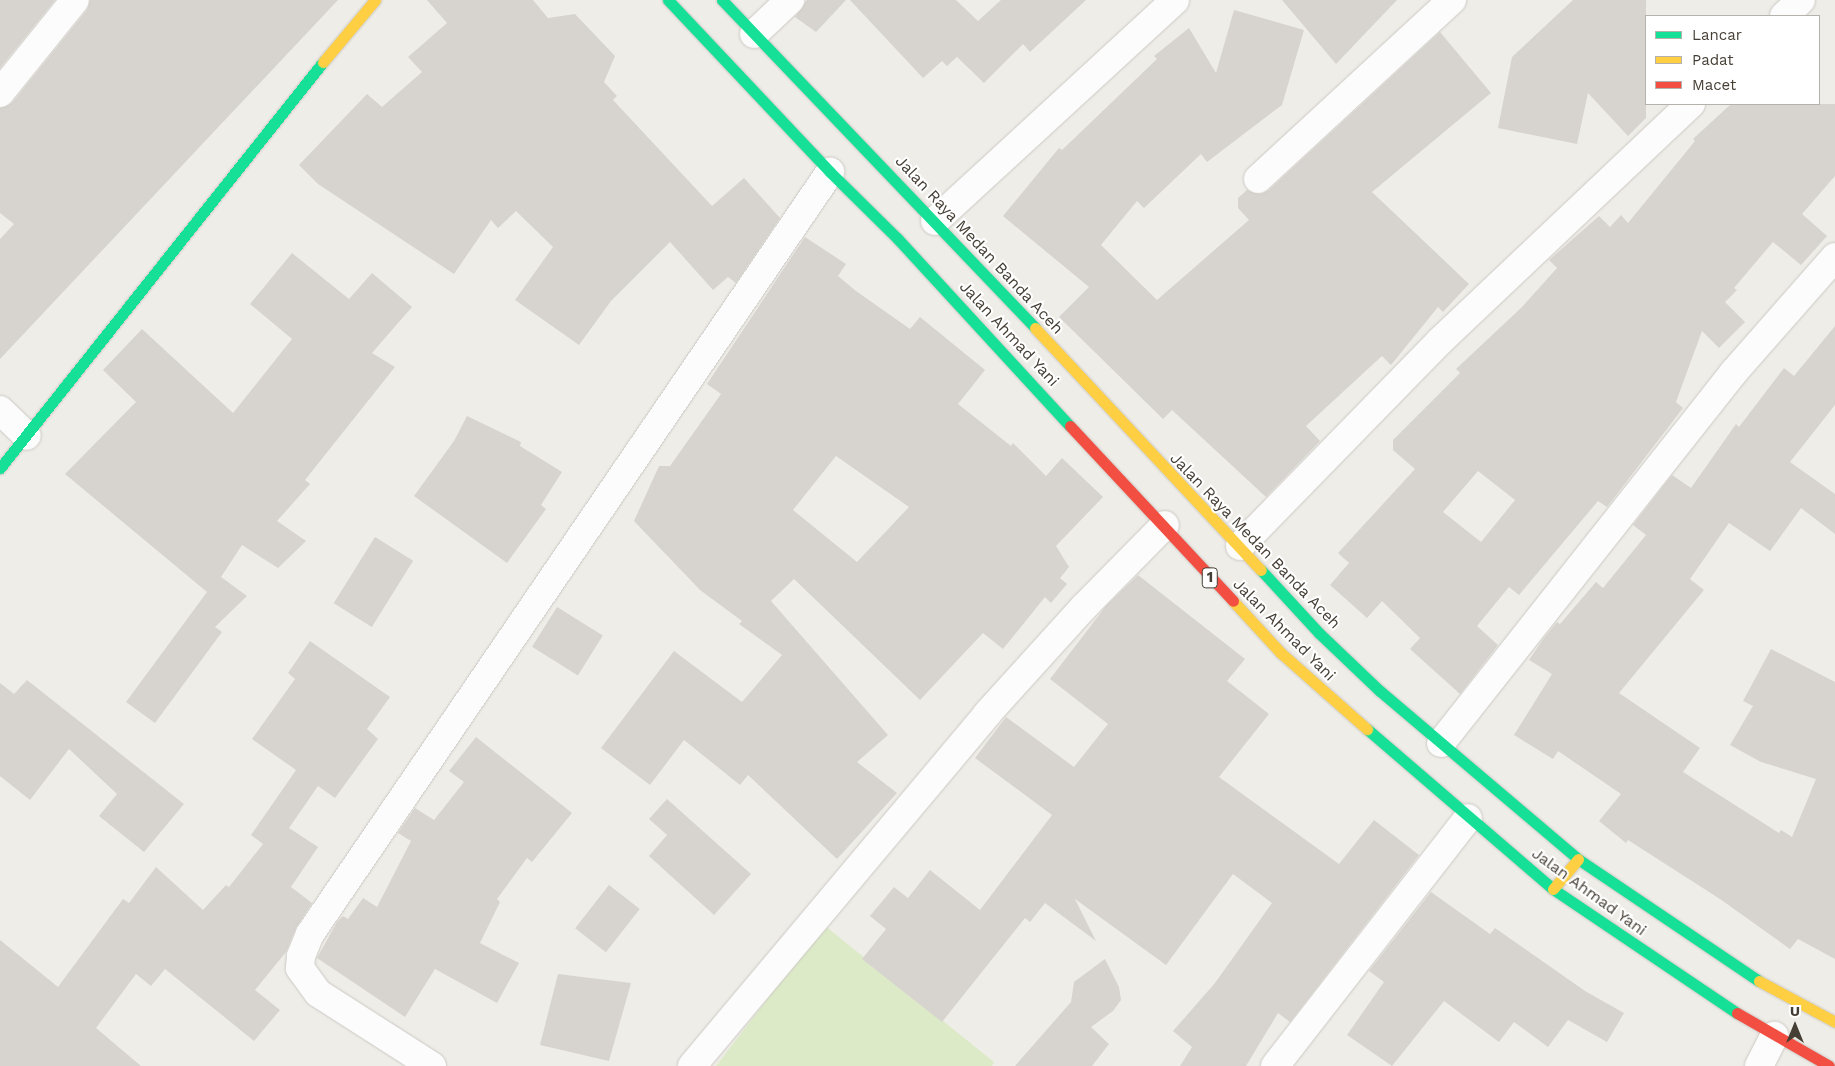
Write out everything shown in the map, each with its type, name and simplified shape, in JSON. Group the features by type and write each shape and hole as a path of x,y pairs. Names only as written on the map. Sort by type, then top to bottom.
{"main road":[{"path":"0,468 241,162 375,0"},
{"name":"Jalan Ahmad Yani","path":"668,0 830,172 897,238 1165,525 1226,596 1281,653 1468,818 1553,889 1665,967 1774,1036 1830,1066"},
{"name":"Jalan Raya Medan Banda Aceh","path":"722,0 935,220 1187,494 1240,546 1319,633 1441,743 1578,859 1675,927 1783,996 1835,1022"},
{"path":"1553,889 1578,859"}],"street":[{"path":"0,93 75,0"},
{"path":"754,34 790,0"},
{"path":"935,220 1175,0"},
{"path":"1258,178 1452,0"},
{"path":"1785,15 1801,0"},
{"path":"1240,546 1426,355 1690,105"},
{"path":"432,1066 318,993 300,968 300,956 316,926 830,172"},
{"path":"1441,743 1734,372 1835,257"},
{"path":"0,410 27,436"},
{"path":"692,1066 987,714 1084,607 1165,525"},
{"path":"1275,1066 1468,818"},
{"path":"1759,1066 1774,1036"}],"green space":[{"path":"824,925 994,1062 992,1066 716,1066"}],"building":[{"path":"0,0 55,0 0,68"},
{"path":"90,0 338,0 0,359 0,239 14,224 0,213 0,108 12,103 87,10"},
{"path":"427,0 533,0 548,18 575,14 615,56 604,82 617,96 613,100 712,206 744,178 780,218 736,283 728,277 713,290 670,242 611,301 579,345 515,300 553,247 516,211 498,228 491,220 454,274 318,184 299,165 367,94 382,107 422,72 408,57 447,23"},
{"path":"807,0 846,0 816,32 795,17"},
{"path":"850,0 956,0 978,21 1001,0 1086,0 1030,52 1023,44 984,83 957,57 947,66 942,61 923,78"},
{"path":"1282,0 1397,0 1336,64"},
{"path":"1573,0 1646,0 1646,118 1628,136 1588,93 1577,144 1498,128 1512,57"},
{"path":"1234,10 1304,30 1282,105 1207,162 1201,154 1144,208 1137,201 1101,245 1157,300 1249,220 1238,208 1238,198 1247,190 1261,194 1269,190 1440,32 1491,93 1372,192 1469,284 1443,312 1438,307 1391,365 1382,356 1306,426 1320,441 1266,497 1172,410 1163,419 1059,317 1089,287 1003,216 1059,148 1062,150 1157,59 1154,56 1189,28 1216,73"},
{"path":"1835,104 1835,176 1802,214 1827,236 1801,265 1773,242 1734,288 1737,290 1725,302 1745,322 1719,348 1702,331 1676,402 1683,408 1607,507 1598,501 1519,595 1509,587 1477,626 1498,645 1460,694 1410,649 1420,638 1382,601 1367,618 1330,585 1349,563 1338,553 1415,469 1393,450 1393,440 1460,373 1456,369 1522,307 1557,268 1549,260 1599,216 1610,227 1621,215 1628,223 1695,141 1693,139 1730,105","holes":["1478,471 1515,500 1481,542 1443,512"]},
{"path":"805,237 846,264 838,276 856,291 910,329 920,317 985,370 958,404 1011,446 1013,443 1046,476 1062,458 1103,497 1056,546 1069,567 1060,578 1067,584 1051,603 1045,597 1003,649 983,633 920,700 794,579 771,601 888,735 857,762 897,793 837,859 748,775 740,785 684,740 650,785 601,748 674,651 742,702 782,655 739,624 742,621 700,590 634,521 659,466 670,466 721,394 707,384","holes":["836,456 909,507 857,562 793,510"]},
{"path":"292,253 349,299 372,273 412,307 372,353 395,367 305,480 310,484 277,521 306,541 278,568 242,545 221,577 247,596 215,627 222,632 155,723 126,702 207,592 65,474 136,402 103,370 142,329 233,413 292,339 250,304"},
{"path":"1835,326 1835,405 1790,462 1835,494 1835,534 1801,508 1770,551 1729,523 1690,579 1704,590 1619,693 1700,748 1683,772 1779,833 1781,830 1792,837 1816,779 1761,762 1730,745 1753,706 1743,701 1771,649 1835,682 1835,959 1798,939 1790,949 1720,899 1628,840 1626,843 1599,821 1621,794 1558,751 1553,759 1514,735 1552,674 1529,660 1544,638 1557,622 1560,624 1596,582 1603,588 1646,535 1633,525 1672,475 1691,488 1736,424 1739,427 1784,368 1794,376"},
{"path":"467,416 521,442 520,446 562,472 541,505 546,509 507,563 414,496 454,441"},
{"path":"375,537 413,561 372,627 334,603"},
{"path":"1138,575 1245,659 1227,681 1269,714 1219,777 1339,864 1374,820 1419,855 1290,1022 1278,1013 1246,1066 1180,1066 1192,1047 1173,1031 1215,983 1272,903 1233,874 1166,965 1075,899 1096,941 1045,903 1030,922 1025,918 942,1022 862,959 886,929 870,916 894,887 908,898 930,870 980,910 1052,815 975,758 1006,717 1074,767 1108,724 1050,679 1106,606"},
{"path":"557,607 603,636 578,675 532,647"},
{"path":"310,641 390,697 367,729 378,739 335,798 318,786 289,828 318,847 291,887 312,903 296,928 286,952 255,990 280,1010 254,1041 165,969 151,986 136,974 96,1028 141,1066 0,1066 0,940 58,987 123,899 129,903 156,867 203,910 226,885 229,887 263,844 251,835 296,770 252,739 295,679 288,673"},
{"path":"27,680 184,804 144,852 99,816 117,794 69,749 30,800 0,776 0,683 14,694"},
{"path":"476,737 572,813 532,862 527,858 497,899 500,902 480,943 519,963 497,1003 435,969 405,1017 317,958 337,922 343,916 348,919 363,898 377,907 411,841 398,833 415,808 434,820 464,782 449,771"},
{"path":"667,799 751,874 714,915 649,856 667,835 649,819"},
{"path":"609,885 640,909 606,952 575,928"},
{"path":"1431,892 1490,934 1495,928 1585,991 1624,1013 1607,1042 1568,1020 1548,1047 1514,1022 1499,1042 1444,1001 1392,1066 1347,1035 1384,982 1369,971"},
{"path":"1105,959 1119,987 1121,1000 1113,1011 1091,1027 1109,1044 1092,1066 1015,1066 1071,1002 1074,982"},
{"path":"558,974 631,983 609,1061 540,1045"}],"traffic: fast":[{"path":"668,0 830,172 897,238 1070,426"},
{"path":"722,0 1035,328"},
{"path":"0,468 323,62"},
{"path":"1261,570 1319,633 1380,691 1578,859 1759,981"},
{"path":"1367,729 1553,889 1737,1013"}],"traffic: slow":[{"path":"323,62 375,0"},
{"path":"1035,328 1261,570"},
{"path":"1233,601 1281,653 1367,729"},
{"path":"1553,889 1578,859"},
{"path":"1759,981 1835,1022"}],"traffic: jam":[{"path":"1070,426 1233,601"},
{"path":"1737,1013 1829,1066"}]}
